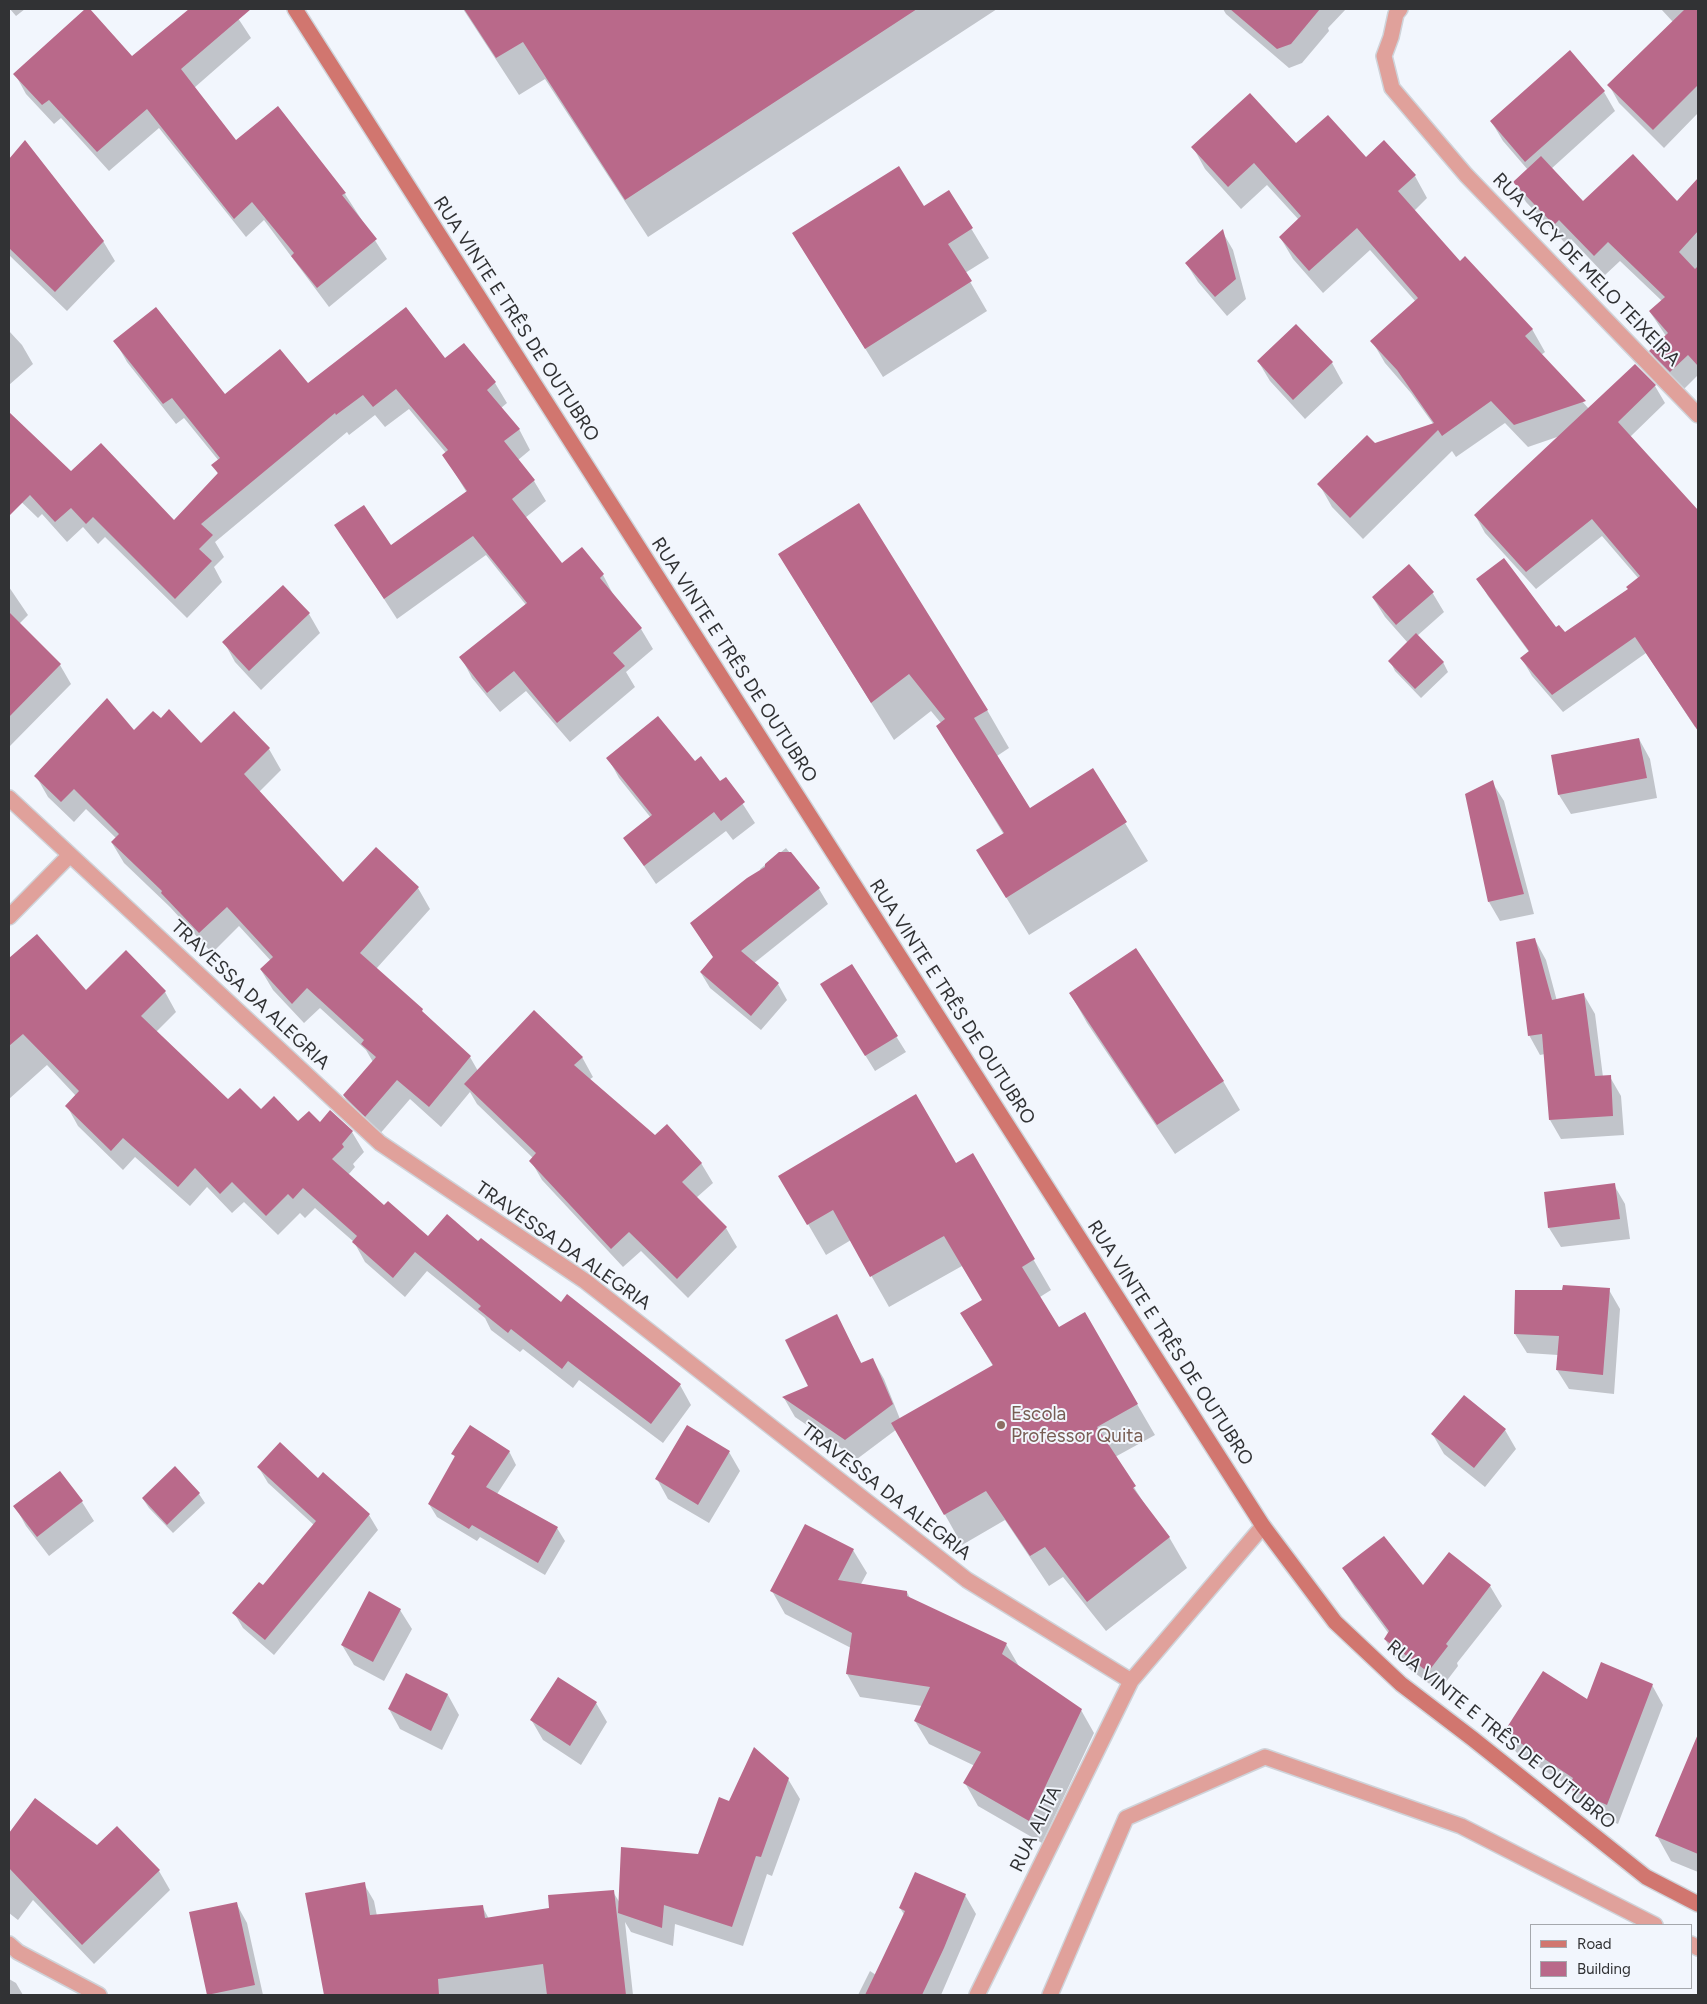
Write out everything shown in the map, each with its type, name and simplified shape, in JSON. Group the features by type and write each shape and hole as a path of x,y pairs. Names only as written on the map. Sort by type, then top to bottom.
{"street":[{"name":"RUA VINTE E TRÊS DE OUTUBRO","path":"294,9 1263,1526 1335,1622 1401,1684 1646,1877 1698,1904"},
{"name":"RUA JACY DE MELO TEIXEIRA","path":"1400,9 1396,14 1384,56 1392,88 1466,175 1698,415"},
{"name":"TRAVESSA DA ALEGRIA","path":"9,798 380,1143 585,1281 966,1580 1131,1681"},
{"path":"9,917 70,856"},
{"name":"RUA ALITA","path":"977,1995 1131,1681 1263,1526"},
{"path":"1050,1995 1126,1818 1265,1757 1461,1826 1652,1924"},
{"path":"9,1944 18,1952 99,1995"}],"building":[{"path":"85,9 90,9 132,56 189,9 251,9 181,69 236,140 278,106 346,193 342,195 377,239 317,288 291,256 294,253 252,202 234,219 147,109 97,152 49,100 42,105 13,74"},
{"path":"464,9 917,9 625,200 523,42 496,58"},
{"path":"1230,9 1320,9 1291,44 1277,49"},
{"path":"1685,9 1698,9 1698,85 1653,130 1607,85"},
{"path":"1570,50 1605,91 1525,162 1490,121"},
{"path":"1250,93 1296,143 1328,115 1366,157 1384,140 1416,175 1398,191 1460,261 1465,256 1533,329 1525,336 1586,401 1514,425 1491,401 1442,436 1438,430 1350,518 1317,484 1367,435 1375,443 1434,423 1397,370 1370,341 1418,298 1357,228 1309,271 1279,237 1301,216 1254,163 1228,187 1191,147"},
{"path":"25,140 104,241 55,292 9,248 9,159"},
{"path":"1633,154 1677,201 1698,178 1698,231 1679,252 1695,269 1698,266 1698,366 1688,355 1670,372 1649,351 1668,333 1649,311 1665,297 1608,242 1594,256 1559,220 1554,225 1513,182 1541,156 1583,201"},
{"path":"899,166 924,206 949,190 973,228 948,244 972,281 865,349 792,233"},
{"path":"1223,229 1236,279 1215,297 1185,263"},
{"path":"156,307 225,394 280,349 308,383 406,307 445,358 464,343 496,382 487,390 520,429 504,441 535,480 512,499 562,563 582,547 604,574 600,578 642,628 613,653 625,666 557,723 514,671 487,693 459,657 527,603 473,536 384,599 334,525 364,505 391,545 467,491 442,455 448,450 396,389 373,407 363,395 336,415 335,413 201,524 213,535 199,549 212,561 175,599 93,517 86,524 71,508 55,522 30,495 9,516 9,412 71,471 101,443 174,520 218,473 211,465 220,458 172,398 163,404 113,341"},
{"path":"1296,324 1333,362 1293,400 1257,361"},
{"path":"1635,364 1656,385 1618,422 1698,510 1698,731 1635,637 1552,695 1520,658 1529,651 1476,579 1504,558 1556,627 1559,625 1565,632 1628,589 1626,587 1640,576 1592,519 1526,572 1474,515"},
{"path":"859,503 988,710 974,718 1030,808 1093,768 1127,822 1006,898 976,850 1004,833 936,726 945,719 909,674 871,703 778,554"},
{"path":"1409,564 1434,592 1396,625 1372,597"},
{"path":"283,585 310,613 249,671 222,642"},
{"path":"9,612 61,664 9,717"},
{"path":"1416,633 1444,662 1415,689 1388,661"},
{"path":"107,698 134,730 153,711 161,718 169,709 201,743 234,711 270,748 244,774 343,882 376,847 419,887 360,953 423,1009 422,1011 471,1056 429,1107 397,1080 365,1117 343,1095 376,1057 361,1044 364,1040 307,988 292,1004 260,969 273,957 227,907 199,933 161,893 162,891 111,842 119,834 74,789 61,802 34,776"},
{"path":"658,716 695,761 701,756 720,781 726,777 745,802 721,821 714,812 644,866 623,838 652,815 606,758"},
{"path":"1639,738 1647,778 1558,795 1551,755"},
{"path":"1493,780 1524,894 1488,902 1465,794"},
{"path":"779,852 791,852 820,888 741,951 779,983 751,1016 700,972 713,957 690,923 747,878 765,867 765,864"},
{"path":"37,934 86,990 126,950 166,991 141,1016 228,1099 240,1088 261,1109 274,1096 298,1121 309,1111 320,1122 330,1110 353,1131 342,1144 344,1147 332,1159 384,1205 388,1201 428,1236 447,1214 478,1241 481,1238 561,1302 567,1294 681,1384 651,1424 568,1361 562,1369 511,1329 508,1333 478,1309 481,1306 415,1252 393,1278 352,1242 357,1236 303,1188 293,1199 288,1194 266,1216 232,1182 220,1194 195,1168 178,1187 123,1138 111,1151 65,1106 79,1091 23,1034 9,1046 9,958"},
{"path":"1535,938 1552,1000 1584,993 1595,1076 1611,1075 1613,1116 1549,1120 1542,1034 1528,1036 1516,942"},
{"path":"1136,948 1224,1081 1157,1125 1069,993"},
{"path":"852,964 898,1036 865,1056 820,984"},
{"path":"534,1010 583,1057 574,1065 655,1135 667,1124 702,1163 682,1182 727,1227 677,1279 629,1232 611,1249 529,1161 536,1153 464,1084"},
{"path":"916,1094 956,1163 973,1153 1035,1259 1022,1267 1059,1327 1085,1312 1138,1404 1097,1427 1136,1486 1133,1488 1170,1537 1087,1602 1045,1547 1030,1556 986,1491 944,1515 891,1423 993,1365 960,1313 982,1300 944,1236 870,1277 833,1210 807,1225 778,1176"},
{"path":"1615,1183 1620,1219 1548,1228 1544,1192"},
{"path":"1563,1285 1610,1288 1603,1375 1556,1370 1559,1336 1514,1334 1515,1290 1562,1290"},
{"path":"837,1314 861,1363 873,1358 893,1404 845,1440 782,1397 808,1386 785,1340"},
{"path":"1464,1395 1506,1429 1474,1468 1431,1434"},
{"path":"470,1425 510,1451 486,1487 558,1527 538,1563 472,1525 469,1529 428,1504 455,1456 451,1454"},
{"path":"687,1425 730,1451 698,1505 655,1479"},
{"path":"280,1442 318,1478 323,1472 370,1514 265,1640 232,1613 259,1582 263,1585 316,1521 257,1467"},
{"path":"175,1466 200,1493 167,1525 142,1498"},
{"path":"60,1471 83,1501 37,1537 13,1506"},
{"path":"805,1524 854,1549 838,1580 907,1591 907,1596 1007,1643 1002,1654 1082,1709 1029,1821 963,1783 981,1752 914,1721 930,1687 846,1674 852,1633 770,1591"},
{"path":"1384,1536 1423,1585 1449,1552 1491,1585 1446,1644 1448,1646 1428,1672 1384,1639 1389,1631 1342,1568"},
{"path":"369,1591 401,1609 373,1662 341,1645"},
{"path":"1601,1662 1653,1684 1607,1805 1568,1788 1573,1778 1504,1732 1543,1671 1587,1699"},
{"path":"406,1673 448,1694 431,1731 388,1709"},
{"path":"558,1677 597,1702 570,1746 530,1720"},
{"path":"1698,1734 1698,1854 1655,1836"},
{"path":"754,1747 789,1778 761,1857 756,1856 732,1927 664,1905 662,1928 618,1913 621,1847 698,1854 719,1797 729,1801"},
{"path":"35,1798 97,1845 117,1826 160,1870 82,1945 9,1868 9,1833"},
{"path":"915,1872 966,1894 922,1995 865,1995 905,1911 899,1908"},
{"path":"365,1882 370,1915 483,1905 485,1918 549,1908 548,1895 614,1890 626,1995 547,1995 543,1964 438,1979 439,1995 324,1995 305,1893"},
{"path":"237,1902 255,1985 207,1995 189,1912"}],"place":[{"name":"Escola Professor Quita","path":"1001,1425"}]}
